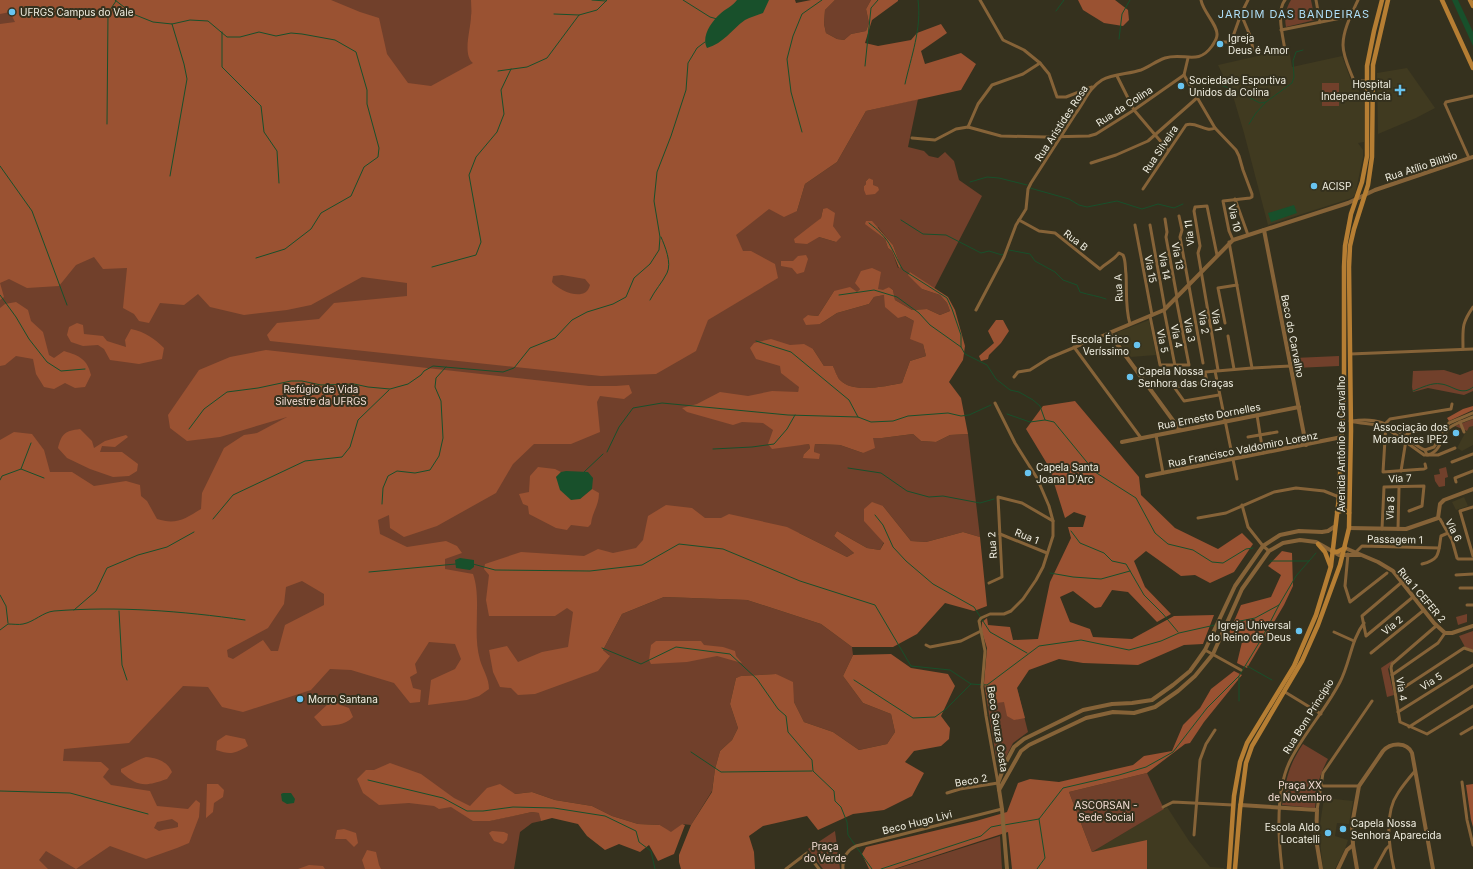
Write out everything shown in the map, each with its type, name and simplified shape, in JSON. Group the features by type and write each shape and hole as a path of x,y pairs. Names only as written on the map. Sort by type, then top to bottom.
{"main road":[{"name":"Avenida Antônio de Carvalho","path":"1230,869 1233,805 1240,762 1247,743 1294,666 1316,615 1331,566 1334,526 1339,497 1343,421 1345,362 1344,253 1351,214 1362,182 1367,156 1367,66 1382,0"},
{"name":"Avenida Antônio de Carvalho","path":"1236,868 1240,805 1246,763 1251,751 1302,661 1318,625 1345,555 1350,513 1350,246 1368,185 1372,156 1372,65 1388,0"},
{"path":"1442,0 1473,68"},
{"path":"1470,0 1473,6"},
{"path":"1362,182 1366,194"},
{"path":"1343,421 1350,421"},
{"path":"1342,437 1351,437"},
{"path":"1337,512 1344,510 1350,513"},
{"path":"1318,544 1325,552 1331,566"},
{"path":"1332,551 1337,552 1345,548"},
{"path":"1234,797 1236,803 1240,805"},
{"path":"1233,805 1238,807 1240,814"}],"street":[{"path":"980,0 1003,40 1024,50 1040,63 1050,74 1057,97 1066,96 1092,87"},
{"path":"1200,0 1215,28 1217,35 1215,42 1231,42 1241,14 1248,0"},
{"path":"1285,0 1281,6 1281,30 1285,50"},
{"path":"1316,0 1320,22"},
{"path":"1358,0 1351,16 1343,46 1354,81 1366,81"},
{"path":"1241,14 1251,38 1253,50"},
{"path":"1281,30 1351,16"},
{"name":"Rua Aristides Rosa","path":"976,310 1004,257 1019,220 1026,210 1028,189 1031,183 1076,112 1083,104 1092,87 1103,79 1142,70 1164,58 1175,56 1199,58 1207,54 1215,42"},
{"path":"1188,58 1184,75 1215,128 1236,150 1252,194 1252,197 1250,198 1235,199"},
{"path":"968,128 978,104 993,85 1023,74 1040,63"},
{"name":"Rua da Colina","path":"912,138 935,140 956,129 968,128 1002,136 1090,136 1096,134 1134,110 1184,75"},
{"path":"1117,76 1134,110 1168,150"},
{"path":"1471,158 1445,104 1446,102 1473,96"},
{"path":"1092,163 1116,155 1148,141 1198,97"},
{"name":"Rua Silveira","path":"1143,189 1186,124 1191,123 1209,130 1215,128"},
{"name":"Rua Atílio Bilibio","path":"1231,241 1356,200 1375,190 1471,158"},
{"name":"Rua Atílio Bilibio","path":"1368,185 1375,190"},
{"name":"Via 10","path":"1231,241 1223,201 1235,199 1248,236"},
{"name":"Via 11","path":"1201,272 1198,252 1200,246 1194,211 1195,207 1207,206 1217,255"},
{"name":"Via 2","path":"1179,216 1182,230 1180,237 1203,363"},
{"name":"Via 13","path":"1165,219 1167,232 1166,236 1177,298"},
{"name":"Rua B","path":"1019,220 1039,231 1054,233 1100,268 1115,260 1119,253"},
{"name":"Via 15","path":"1135,225 1151,316"},
{"name":"Via 14","path":"1150,225 1164,310"},
{"name":"Beco do Carvalho","path":"1264,230 1306,445"},
{"path":"1014,377 1018,372 1030,370 1049,358 1164,310 1231,241"},
{"path":"1231,241 1237,285 1252,368"},
{"name":"Rua A","path":"1119,253 1124,258 1127,291 1127,314 1130,324"},
{"name":"Via 1","path":"1201,272 1219,395 1237,479"},
{"path":"1225,323 1218,288 1237,285"},
{"name":"Via 3","path":"1177,298 1189,365"},
{"path":"1463,349 1463,326 1465,318 1473,307"},
{"name":"Via 4","path":"1164,310 1175,366"},
{"name":"Via 5","path":"1151,316 1159,364 1161,366 1189,365"},
{"path":"1109,333 1180,430"},
{"path":"1228,336 1234,369"},
{"path":"1074,347 1141,438"},
{"path":"1350,354 1473,349"},
{"path":"1219,395 1184,401 1174,387 1206,382 1205,372 1216,370 1291,366"},
{"path":"926,645 930,647 960,641 981,631 979,621 981,618 990,614 1004,614 1011,611 1036,580 1053,536 1053,521 1038,478 1015,443 995,403"},
{"path":"1425,464 1426,468 1424,469 1383,472 1386,423 1390,419 1450,409 1452,404"},
{"name":"Rua Ernesto Dornelles","path":"1122,442 1299,407"},
{"path":"1425,450 1434,447 1449,423 1473,413"},
{"path":"1256,415 1263,453"},
{"path":"1427,455 1438,449 1451,427 1473,417"},
{"path":"1459,418 1464,432"},
{"path":"1350,421 1365,420 1386,423 1425,450 1427,455"},
{"path":"1350,421 1385,427 1424,455 1438,455 1455,448"},
{"path":"1401,471 1406,437 1408,433 1433,428"},
{"path":"1248,437 1276,432"},
{"path":"1156,435 1163,473"},
{"name":"Rua Francisco Valdomiro Lorenz","path":"1147,476 1342,437"},
{"path":"1452,462 1473,454"},
{"path":"1456,482 1455,478 1473,471"},
{"name":"Via 7","path":"1382,529 1384,487 1399,488 1424,486 1422,506 1409,511"},
{"path":"1198,518 1226,513 1274,492 1296,488 1324,492 1339,497"},
{"name":"Via 8","path":"1398,529 1399,488"},
{"path":"1349,528 1409,528 1438,518 1440,504 1444,500 1473,489"},
{"name":"Rua 2","path":"989,583 1002,577 998,497 1022,503 1053,521"},
{"path":"999,790 1021,751 1029,745 1086,718 1113,712 1134,713 1155,707 1178,691 1195,676 1213,654 1242,589 1269,551 1263,546 1248,527 1242,505"},
{"path":"1473,507 1460,512 1473,558"},
{"name":"Via 6","path":"1438,518 1452,540 1457,558 1473,558"},
{"path":"998,784 1005,764 1014,747 1024,739 1083,710 1112,704 1152,700 1173,685 1190,671 1205,650 1235,586 1263,546 1280,535 1299,531 1328,531 1334,526"},
{"path":"1312,542 1313,532"},
{"path":"1422,564 1434,560 1438,555 1441,536 1448,533"},
{"name":"Rua 1","path":"1000,534 1047,553"},
{"name":"Rua 1 CEFER 2","path":"1269,551 1283,542 1300,540 1318,544 1336,554 1345,555 1354,553"},
{"name":"Passagem 1","path":"1354,553 1362,546 1439,548"},
{"name":"Rua 1 CEFER 2","path":"1345,548 1378,562 1390,570 1402,582 1436,626 1444,633 1452,633 1473,626"},
{"path":"1345,555 1345,586 1350,602 1386,573"},
{"path":"1456,575 1473,574"},
{"name":"Rua Bom Princípio","path":"1282,869 1278,840 1279,808 1285,774 1291,758 1321,714 1342,677 1354,641 1364,624 1362,616 1402,582"},
{"path":"1460,588 1473,588"},
{"path":"1364,624 1366,636 1413,597"},
{"path":"1467,605 1473,605"},
{"name":"Via 2","path":"1371,653 1424,610"},
{"name":"Via 4","path":"1436,626 1392,662 1391,668 1400,722 1427,734 1473,706"},
{"name":"Beco Souza Costa","path":"981,631 985,651 982,687 1002,809 1007,869"},
{"path":"1334,632 1354,641"},
{"path":"1392,675 1438,643 1444,633"},
{"path":"1400,690 1464,648 1473,651"},
{"path":"1205,650 1241,670"},
{"name":"Via 5","path":"1398,712 1473,664"},
{"path":"1173,685 1178,691"},
{"path":"1410,727 1473,686"},
{"path":"1285,692 1321,714"},
{"path":"1321,869 1316,839 1317,810 1323,773 1372,701"},
{"path":"1112,704 1113,712"},
{"path":"1461,734 1473,727"},
{"path":"1194,835 1200,760 1206,744 1215,730"},
{"path":"1357,869 1353,845 1352,825 1359,786 1386,747 1394,744 1406,746 1412,753 1434,869"},
{"path":"1394,869 1389,846 1389,828 1392,808 1397,794 1416,770"},
{"path":"1462,782 1467,820 1473,845"},
{"name":"Beco 2","path":"947,793 960,789 998,784"},
{"path":"1320,786 1359,786"},
{"path":"1163,807 1173,802 1233,805"},
{"path":"1240,805 1317,810"},
{"name":"Beco Hugo Livi","path":"843,869 842,861 846,854 856,846 1002,809"},
{"path":"1338,869 1348,850 1353,845"},
{"path":"1375,869 1389,846"},
{"path":"786,869 807,853 819,869"},
{"path":"791,865 794,868"}],"shaded area":[{"path":"737,0 769,0 763,13 745,20 723,40 707,48 705,39 710,25 720,14"},
{"path":"1452,0 1458,0 1473,32 1473,46"},
{"path":"1289,49 1292,67 1342,56 1352,83 1356,85 1362,97 1364,97 1364,142 1358,143 1363,150 1363,157 1355,195 1352,198 1268,225 1233,96 1218,65"},
{"name":"Hospital Independência","path":"1407,68 1435,108 1416,118 1378,134 1377,73"},
{"path":"1294,205 1297,213 1271,222 1268,213"},
{"name":"Escola Érico Veríssimo","path":"1149,320 1156,355 1131,357 1113,334"},
{"path":"1469,426 1473,426 1473,445 1462,451 1457,448"},
{"path":"561,472 588,472 593,478 592,489 580,499 571,500 560,490 556,477"},
{"path":"1464,497 1468,506 1456,510 1452,502"},
{"path":"460,558 474,560 474,567 470,570 456,568 455,560"},
{"path":"291,793 295,799 294,803 287,804 282,801 281,794"},
{"name":"Escola Aldo Locatelli","path":"1324,798 1353,801 1349,824 1337,823 1335,836 1348,840 1335,869 1323,869 1319,831"},
{"path":"1167,807 1189,841 1210,867 1224,869 1102,869 1092,852"}],"green space":[{"name":"Refúgio de Vida Silvestre da UFRGS","path":"0,0 786,0 797,211 805,184 837,162 866,111 918,99 908,147 924,151 929,156 938,158 945,152 954,161 959,180 982,196 934,289 910,272 922,289 940,295 947,303 950,311 940,315 927,309 912,310 895,300 893,290 889,287 883,291 860,289 857,293 834,291 818,316 808,315 820,324 837,313 869,304 874,297 884,295 905,316 914,321 926,356 910,361 902,383 861,388 853,387 840,380 833,366 824,366 813,349 798,392 794,392 795,445 809,444 810,448 804,454 814,452 815,444 840,445 863,453 873,438 913,434 921,441 936,442 950,435 968,434 980,537 963,532 926,542 911,541 883,506 884,542 880,550 867,548 837,531 834,536 854,553 847,557 799,533 679,544 572,649 609,655 603,650 622,614 664,597 747,600 821,624 852,647 853,655 843,676 863,703 891,714 895,732 887,744 859,750 833,732 804,722 794,702 776,674 742,676 736,678 730,704 738,728 732,740 720,751 715,769 712,791 691,825 682,824 671,833 660,825 638,824 612,816 592,806 555,800 532,792 515,794 489,821 532,812 540,813 541,821 532,823 520,832 514,869 0,869","holes":["869,178 872,180 873,185 864,190 866,181","823,209 833,226 836,242 819,237 811,227 821,218","878,227 893,245 901,267 898,268 892,251 888,248 885,239 875,231"]},
{"path":"0,0 331,0 379,18 387,54 408,83 431,86 473,63 468,54 471,0 795,0 796,3 811,0 835,0 825,10 824,24 826,33 837,39 844,40 851,34 866,31 869,23 866,9 871,0 898,0 872,20 865,43 878,46 911,40 917,33 941,24 947,33 921,51 925,64 961,53 976,64 961,90 866,111 837,162 805,184 797,211 784,217 769,209 736,235 743,251 751,251 775,264 778,278 708,320 696,351 656,374 601,376 270,341 267,335 277,323 319,319 334,303 407,296 407,283 362,277 311,305 287,310 244,315 210,307 198,294 184,305 160,303 149,323 139,321 134,314 123,308 127,268 103,269 94,257 76,265 59,286 27,288 9,279 0,283 0,24 15,22 10,12 0,14","holes":["562,275 585,279 590,285 588,290 578,294 566,292 552,282 553,276"]},
{"path":"835,0 871,0 866,9 869,23 866,31 851,34 844,40 837,39 826,33 824,24 825,10"},
{"path":"1078,0 1115,0 1128,10 1129,20 1123,26 1104,23 1083,10"},
{"path":"1291,0 1311,0 1315,20 1286,27 1286,13"},
{"path":"1322,83 1339,83 1339,106 1322,106"},
{"path":"869,178 873,180 873,185 878,187 879,190 875,194 866,195 864,186"},
{"path":"827,208 835,213 833,226 841,237 836,242 819,237 807,244 795,243 794,239 821,218 823,209"},
{"path":"866,221 872,221 893,245 901,267 899,268 892,251 888,248 885,239 865,224"},
{"path":"806,255 808,259 804,272 797,274 792,268 781,266 781,261 793,261 798,256"},
{"path":"872,268 881,272 878,289 883,290 889,287 893,290 895,300 912,310 927,309 940,315 950,311 947,303 940,295 922,289 908,275 910,272 948,297 955,310 965,346 963,360 949,382 961,398 968,434 950,435 936,442 921,441 913,434 873,438 875,448 863,453 840,445 815,444 814,452 820,454 819,459 803,458 804,454 810,448 809,444 772,449 768,444 773,430 763,423 742,422 733,425 687,412 682,408 697,404 720,392 748,396 772,391 798,392 799,387 781,373 780,366 756,359 750,348 754,343 771,339 790,345 804,344 813,349 824,366 833,366 840,380 853,387 870,388 902,383 910,361 926,356 923,344 910,339 914,321 905,316 898,318 885,307 884,295 874,297 869,304 837,313 820,324 806,325 803,319 808,315 818,316 834,291 850,287 857,292 860,289 855,283 861,271"},
{"path":"0,283 4,297 0,300"},
{"path":"16,302 28,310 31,321 43,332 49,355 54,358 64,351 79,357 85,362 91,375 85,387 75,388 65,383 54,389 44,387 36,374 33,359 16,356 5,365 0,366 0,308 5,304"},
{"path":"996,320 1003,320 1009,331 1001,343 989,355 988,359 981,361 979,356 994,343 988,331"},
{"path":"77,323 83,325 84,334 103,336 107,341 126,347 125,340 131,329 141,332 153,338 164,348 162,359 139,364 110,360 104,349 98,345 83,346 71,342 67,335 69,327"},
{"path":"266,350 589,386 629,385 632,393 624,399 600,396 597,402 600,432 571,444 534,444 513,464 496,493 437,526 404,537 390,528 389,515 378,520 380,534 407,547 446,541 457,546 462,553 445,559 445,569 473,574 477,594 478,650 488,681 489,689 479,696 467,700 428,705 431,680 455,669 461,659 455,644 429,642 415,664 417,673 410,677 413,688 421,690 420,702 410,703 394,683 351,670 330,669 311,690 243,712 222,707 208,687 183,686 129,743 64,749 63,761 101,762 109,769 103,777 111,785 150,791 157,806 188,809 196,800 200,803 199,817 189,843 146,859 110,846 76,869 46,851 39,860 48,869 0,869 0,440 14,432 32,434 44,450 50,472 72,472 94,486 126,481 140,485 141,496 147,501 157,519 164,521 180,520 201,509 202,493 224,448 244,435 257,433 287,417 220,437 187,441 170,428 168,415 199,370 230,357","holes":["302,581 324,594 324,605 285,625 278,651 271,651 263,640 233,659 228,657 227,650 268,628 284,604 286,587","172,819 178,823 178,827 159,831 154,828 157,822"]},
{"path":"1339,356 1339,366 1295,368 1294,358"},
{"path":"1444,370 1460,375 1473,370 1473,391 1464,395 1428,388 1413,392 1413,371"},
{"path":"1075,401 1139,477 1141,495 1175,528 1218,549 1242,533 1253,544 1234,572 1210,583 1195,575 1181,576 1146,551 1134,561 1145,587 1171,614 1157,622 1128,592 1112,590 1101,607 1095,608 1073,591 1060,597 1070,622 1090,629 1093,637 1132,639 1174,616 1214,615 1203,644 1184,645 1138,665 1083,663 1059,659 1029,670 1017,688 1025,718 1014,720 1007,716 1004,702 988,704 984,683 987,648 982,632 982,622 987,618 988,625 1010,627 1013,640 1038,639 1050,582 1071,538 1068,527 1083,527 1086,516 1074,512 1065,518 1049,467 1026,429 1043,406"},
{"path":"1473,406 1473,410 1449,421 1447,418 1463,409"},
{"path":"1473,419 1473,426 1469,427 1467,431 1455,426"},
{"path":"80,429 92,441 94,448 105,441 126,435 128,437 115,447 102,446 100,452 122,452 138,464 137,471 129,476 113,477 90,469 67,458 58,448 61,439 68,432"},
{"path":"538,467 555,469 561,472 556,477 580,499 592,489 599,493 598,502 591,524 588,527 571,525 567,530 556,528 529,514 528,506 523,504 519,494 529,492 530,476"},
{"path":"1446,467 1448,477 1445,478 1445,486 1439,487 1435,481 1434,475 1440,474 1439,469"},
{"path":"872,502 883,506 911,541 926,542 963,532 980,537 987,606 974,611 945,603 917,634 893,647 852,647 821,624 747,600 664,597 622,614 603,650 610,656 598,671 535,694 518,695 511,688 500,687 493,672 489,650 507,646 518,662 542,652 568,647 573,612 567,608 555,616 489,616 486,600 489,575 484,569 485,564 521,552 584,556 598,549 613,553 636,548 643,540 648,516 666,505 692,508 705,518 721,518 729,514 787,527 847,557 854,553 834,536 837,531 867,548 880,550 884,543 864,521 864,509"},
{"path":"1282,551 1292,553 1293,586 1284,605 1247,668 1237,663 1242,642 1229,633 1241,605 1271,597 1281,575 1268,566"},
{"path":"1467,614 1467,622 1458,625 1456,617"},
{"path":"1473,631 1473,650 1465,647 1459,636"},
{"path":"656,641 701,641 704,645 723,647 735,651 736,656 742,663 717,656 687,662 651,664 649,660 651,645"},
{"path":"891,654 911,668 948,674 955,686 941,716 950,728 949,739 941,746 914,751 905,762 924,773 912,796 884,810 853,814 818,830 807,816 763,826 749,836 754,852 755,869 681,869 679,855 691,825 712,792 715,769 720,751 732,740 738,728 730,704 736,678 741,676 776,674 793,682 794,702 804,722 833,732 859,750 887,744 895,732 891,714 863,703 843,676 853,655"},
{"path":"1393,660 1388,669 1394,695 1387,697 1381,668"},
{"path":"1234,671 1242,675 1204,722 1190,743 1185,744 1147,773 1069,792 1092,852 1147,840 1147,869 1012,869 1008,832 894,869 869,869 862,854 866,847 976,821 1007,812 1018,783 1030,779 1059,782 1133,765 1144,756 1172,751 1183,725 1200,708 1211,689"},
{"path":"984,683 1017,688 1028,732 1013,743 1005,759 1000,760 996,757"},
{"path":"335,703 349,708 353,717 343,724 322,726 314,717 328,704"},
{"path":"226,735 245,739 248,746 232,753 225,753 216,750 217,741"},
{"name":"Praça XX de Novembro","path":"1303,744 1328,759 1318,783 1315,808 1282,805 1288,773"},
{"path":"146,757 158,759 170,768 172,772 167,779 143,784 133,781 121,772 121,769"},
{"path":"390,763 421,774 454,798 470,806 487,788 500,784 515,794 532,792 555,800 592,806 612,816 638,824 660,825 671,832 682,824 685,825 674,854 658,861 649,845 640,852 619,844 605,850 587,836 578,824 552,818 541,821 539,813 532,812 490,821 473,821 451,807 439,809 434,806 409,803 379,805 363,793 357,779 366,770 374,770"},
{"name":"ASCORSAN - Sede Social","path":"1147,773 1164,809 1092,852 1069,792"},
{"path":"207,784 218,784 224,790 223,797 214,803 213,812 206,818"},
{"path":"1473,784 1473,827 1466,785"},
{"path":"344,829 356,833 358,843 354,847 346,839 335,839 337,830"},
{"path":"492,831 504,832 508,834 507,840 503,844 494,841 489,833"},
{"name":"Praça do Verde","path":"835,831 840,869 823,869 808,849"},
{"path":"1000,836 1002,869 896,869"},
{"path":"367,850 376,852 381,869 365,869 362,860"},
{"path":"309,865 323,866 325,869 298,869"}],"waterway":[{"path":"115,0 133,14 153,22 172,24 190,20 208,21 227,37 240,37 259,32 276,36 291,33 302,34 335,40 356,52 367,90 367,104 379,148 378,157 364,167 351,196 321,213 311,229 285,249 256,258"},
{"path":"592,0 606,1"},
{"path":"498,71 527,67 547,58 579,15 597,10 607,0"},
{"path":"683,0 710,17 717,19"},
{"path":"802,132 791,92 787,59 793,36 802,14 822,0"},
{"path":"865,66 871,8 878,0"},
{"path":"905,84 917,32 919,11 918,0"},
{"path":"1056,11 1064,0"},
{"path":"1119,39 1122,14 1130,0"},
{"path":"107,124 108,13 116,1"},
{"path":"554,14 579,15"},
{"path":"170,176 187,79 172,24"},
{"path":"222,32 222,67 261,106 264,132 277,151 279,183"},
{"path":"189,429 204,409 227,392 258,388 291,381 302,381 321,385 354,384 390,389 408,384 421,375 424,371 433,366 503,372 514,368 530,348 555,338 572,320 587,312 613,304 626,297 634,278 650,264 659,250 660,237 654,201 657,172 686,90 688,63 697,48 705,42"},
{"path":"1200,78 1232,89 1260,103 1266,102 1292,83 1294,77 1293,61 1296,52 1303,50"},
{"path":"432,267 476,255 481,242 469,175 476,157 497,132 504,114 501,90 511,69"},
{"path":"1249,124 1265,103"},
{"path":"0,166 32,211 67,305"},
{"path":"970,182 987,177 999,178 1027,185"},
{"path":"1030,188 1069,199 1079,205 1087,207 1117,201 1142,209 1158,204 1174,208 1183,204"},
{"path":"901,220 923,234 946,235 981,253 989,251 1003,254"},
{"path":"869,223 887,240 903,270 947,298 961,335 961,347 965,354 987,365 996,379 1010,390 1019,392 1040,406 1045,420 1054,422 1095,472 1136,498 1155,533 1168,544 1193,550 1212,562 1223,563 1246,549 1253,548"},
{"path":"650,300 665,277 669,264 661,237"},
{"path":"1009,250 1030,254 1035,261 1055,272 1063,280 1077,285 1080,292 1106,299"},
{"path":"839,295 874,290 897,297 919,313 930,325 961,347"},
{"path":"0,295 16,317 29,339 47,362 61,371 85,369"},
{"path":"756,341 791,352 849,400 858,417"},
{"path":"382,504 383,488 388,476 397,471 415,473 430,470 439,456 443,438 441,401 435,387 436,378 446,367"},
{"path":"1413,391 1434,384 1445,385 1461,391 1469,390 1473,387"},
{"path":"213,519 233,495 305,461 342,457 350,447 358,420 389,390"},
{"path":"607,452 619,427 633,408 662,403 788,415 858,417 871,422 893,421 908,416 948,413 961,416 969,415 991,405"},
{"path":"1007,414 1030,422 1045,420"},
{"path":"713,449 774,444 787,429 795,415"},
{"path":"21,469 31,443"},
{"path":"583,473 603,454"},
{"path":"848,468 881,473 907,491 929,497 943,496 980,503 994,499"},
{"path":"0,480 2,476 21,469 44,478"},
{"path":"875,515 883,525 893,547 906,561 933,584 974,607 990,632 1027,653"},
{"path":"1071,531 1080,543 1104,553 1112,561 1126,564 1144,595 1178,632"},
{"path":"74,610 96,591 107,568 138,555 167,547 194,532"},
{"path":"473,564 495,570 590,571 642,565 679,544 723,549 800,581 875,605 911,666 950,670 971,684 987,685 1039,646 1081,640 1129,650 1161,641 1179,633 1215,625"},
{"path":"1230,623 1255,618 1279,605 1296,576 1316,553"},
{"path":"1270,561 1309,561"},
{"path":"369,572 456,564"},
{"path":"1050,573 1073,577 1101,579 1130,571"},
{"path":"0,595 6,606 8,623"},
{"path":"1004,825 1039,819 1063,788 1146,767 1173,752 1207,708 1239,676 1262,638 1279,605"},
{"path":"0,630 8,624 27,623 46,613 54,611 102,609 150,610 245,620"},
{"path":"119,611 122,665 127,680"},
{"path":"1218,625 1225,624"},
{"path":"602,648 641,664 676,647 730,654 757,679 778,709 786,716 788,732 812,760 813,771 834,791 835,801 841,807 847,822 848,835 872,869"},
{"path":"1247,666 1272,680"},
{"path":"1239,677 1239,701"},
{"path":"854,680 913,718 935,717 946,709 971,684"},
{"path":"691,752 721,772 812,771"},
{"path":"368,780 443,798 467,811 483,811 513,807 554,808 605,816 636,831 639,842 651,851 655,869"},
{"path":"0,791 70,793 148,814"},
{"path":"1037,869 1045,858 1039,819"},
{"path":"881,869 981,836 991,827 1001,825"}],"place":[{"name":"UFRGS Campus do Vale","path":"12,12"},
{"name":"Igreja Deus é Amor","path":"1220,44"},
{"name":"Sociedade Esportiva Unidos da Colina","path":"1181,86"},
{"name":"Hospital Independência","path":"1400,90"},
{"name":"ACISP","path":"1314,186"},
{"name":"Escola Érico Veríssimo","path":"1137,345"},
{"name":"Capela Nossa Senhora das Graças","path":"1130,377"},
{"name":"Associação dos Moradores IPE2","path":"1456,433"},
{"name":"Capela Santa Joana D'Arc","path":"1028,473"},
{"name":"Igreja Universal do Reino de Deus","path":"1299,631"},
{"name":"Morro Santana","path":"300,699"},
{"name":"Capela Nossa Senhora Aparecida","path":"1343,829"},
{"name":"Escola Aldo Locatelli","path":"1328,833"}],"district":[{"name":"JARDIM DAS BANDEIRAS","path":"1294,14"}]}
